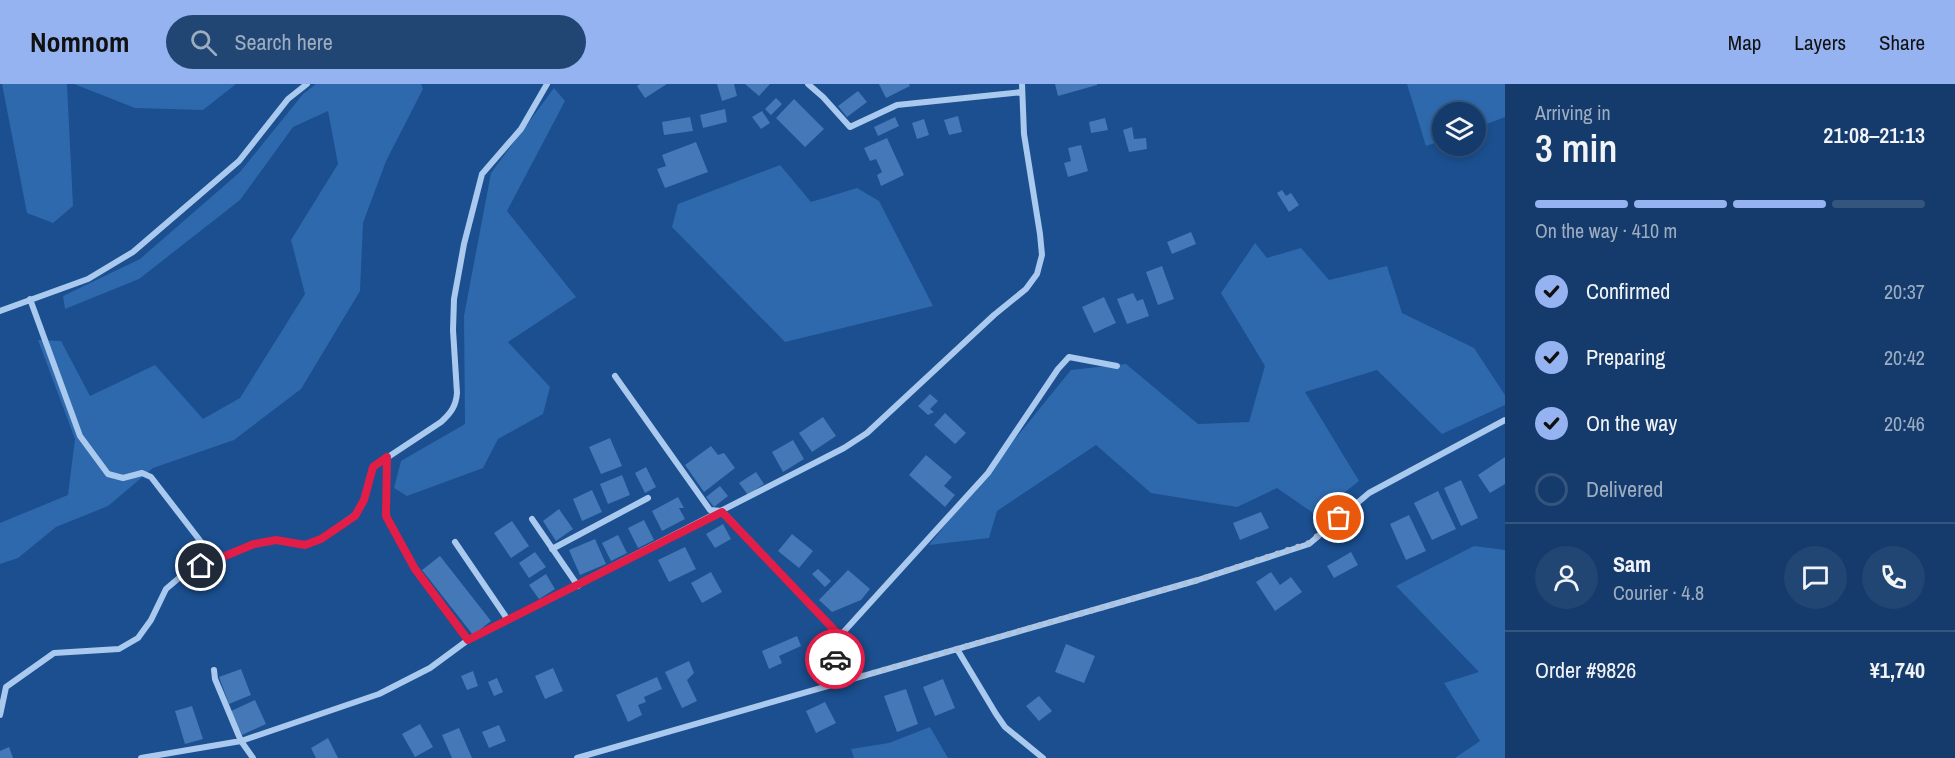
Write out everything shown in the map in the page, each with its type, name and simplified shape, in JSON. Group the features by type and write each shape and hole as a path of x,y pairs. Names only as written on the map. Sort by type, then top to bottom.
{"street":[{"path":"0,311 88,279 133,252 239,161 288,99 307,84"},
{"path":"0,715 6,687 54,653 119,648 138,638 151,620 166,589 186,572 254,544 276,540 305,545 321,539 355,516 364,500 373,467 451,413 456,402 454,299 464,244 482,174 521,129 547,84"},
{"path":"808,84 850,127 897,105 1022,92"},
{"path":"141,758 241,741 379,694 430,668 468,640 722,512 844,448 867,433 994,315 1026,289 1037,274 1042,255 1024,134 1022,84"},
{"path":"30,299 80,436 108,474 123,478 142,473 151,477 215,560"},
{"path":"845,681 830,648 988,473 1058,369 1070,357 1117,366"},
{"path":"615,376 710,510 722,512 840,636"},
{"path":"577,758 1198,580 1309,543 1369,493 1505,420"},
{"path":"387,457 386,516 415,569 468,640"},
{"path":"552,549 648,498"},
{"path":"532,519 578,586"},
{"path":"455,542 508,620"},
{"path":"957,649 1005,728 1043,758"},
{"path":"214,670 215,679 241,741 252,758"}],"shaded area":[{"path":"2,84 67,84 73,206 53,223 27,213"},
{"path":"74,84 236,84 203,110 135,108"},
{"path":"316,84 421,84 423,89 386,161 363,223 360,291 301,389 234,440 153,468 108,506 56,527 18,558 0,564 0,523 68,495 75,439 38,340 61,341 90,396 155,365 203,419 240,398 305,294 291,240 338,164 328,111 293,127 240,200 139,279 65,309 63,296 140,259 240,172 303,94"},
{"path":"1407,84 1505,84 1505,117 1486,124 1486,102 1432,102 1432,144 1426,146"},
{"path":"554,88 565,101 507,211 576,297 508,342 550,387 543,414 498,439 483,468 407,496 394,488 401,461 465,424 464,316 491,173"},
{"path":"780,165 811,202 857,188 879,201 933,306 785,342 672,227 678,204"},
{"path":"1255,243 1267,258 1301,248 1329,280 1387,266 1402,313 1474,348 1505,395 1505,405 1442,434 1377,370 1305,392 1359,481 1316,515 1277,488 1237,507 1151,493 1096,445 997,511 989,538 929,545 1071,370 1126,364 1198,424 1249,422 1265,366 1221,293"},
{"path":"1474,546 1505,550 1505,758 1455,758 1480,741 1444,683 1479,672 1396,586"},
{"path":"930,727 948,758 854,758 851,749 889,743"}],"building":[{"path":"667,84 645,98 637,86"},
{"path":"717,84 734,84 737,96 722,101"},
{"path":"745,84 770,84 759,96"},
{"path":"879,84 909,84 910,86 886,98"},
{"path":"1055,84 1097,84 1097,85 1058,96"},
{"path":"858,91 867,102 847,117 838,106"},
{"path":"776,98 782,104 771,115 765,109"},
{"path":"794,99 824,129 805,147 776,118"},
{"path":"725,109 727,122 703,128 700,115"},
{"path":"762,111 770,123 761,129 752,117"},
{"path":"958,116 962,132 949,135 944,120"},
{"path":"690,117 693,131 664,135 662,122"},
{"path":"895,117 899,126 878,136 874,127"},
{"path":"1105,118 1108,130 1091,133 1089,122"},
{"path":"924,119 929,135 917,139 912,123"},
{"path":"1132,127 1134,139 1146,138 1147,149 1129,152 1123,130"},
{"path":"887,138 904,175 881,186 877,175 882,172 876,159 870,161 864,148"},
{"path":"696,142 708,172 665,188 657,169 666,166 662,155"},
{"path":"1081,145 1088,171 1068,177 1064,163 1071,161 1068,148"},
{"path":"1282,190 1286,196 1291,193 1299,205 1289,212 1277,193"},
{"path":"1191,232 1196,244 1172,254 1167,242"},
{"path":"1162,266 1174,299 1158,305 1146,272"},
{"path":"1133,293 1137,301 1143,299 1149,316 1127,324 1117,299"},
{"path":"1104,297 1116,323 1094,333 1082,307"},
{"path":"930,394 938,401 930,409 934,412 928,415 918,406"},
{"path":"945,413 966,433 955,444 934,425"},
{"path":"823,417 836,436 812,452 799,433"},
{"path":"610,438 622,466 601,474 589,447"},
{"path":"793,440 804,459 783,472 772,452"},
{"path":"711,446 718,455 724,453 735,468 704,492 685,465"},
{"path":"926,455 952,477 944,486 955,495 945,507 909,475"},
{"path":"1505,457 1505,484 1490,493 1478,475"},
{"path":"646,467 656,487 645,493 635,473"},
{"path":"756,472 764,484 748,495 739,483"},
{"path":"622,475 630,495 608,504 600,484"},
{"path":"1461,480 1478,518 1461,526 1444,488"},
{"path":"720,486 728,496 714,507 706,497"},
{"path":"592,490 602,512 582,521 573,499"},
{"path":"1438,491 1456,529 1432,540 1414,503"},
{"path":"678,497 684,508 679,508 685,519 662,531 652,511"},
{"path":"559,509 573,529 556,541 543,521"},
{"path":"1261,512 1269,528 1240,540 1233,523"},
{"path":"1409,515 1426,551 1406,560 1390,524"},
{"path":"644,520 654,540 638,548 628,528"},
{"path":"512,521 529,546 511,558 494,533"},
{"path":"723,524 731,539 715,548 706,534"},
{"path":"792,534 813,551 799,568 778,551"},
{"path":"618,535 627,553 611,561 602,543"},
{"path":"595,539 606,564 580,575 569,550"},
{"path":"685,547 696,569 669,582 658,560"},
{"path":"535,552 546,567 529,578 519,563"},
{"path":"1351,552 1358,565 1334,578 1327,566"},
{"path":"440,556 491,621 473,635 422,570"},
{"path":"818,569 831,581 825,587 812,574"},
{"path":"848,570 870,589 861,600 832,612 819,600"},
{"path":"711,572 722,592 702,603 691,583"},
{"path":"1271,572 1280,585 1291,577 1302,592 1275,611 1256,582"},
{"path":"546,574 555,589 539,599 529,585"},
{"path":"797,636 801,646 779,656 782,663 769,669 762,651"},
{"path":"1066,644 1095,656 1084,683 1055,672"},
{"path":"689,661 694,673 687,680 697,701 682,708 665,672"},
{"path":"553,668 563,691 545,699 535,676"},
{"path":"241,669 251,695 229,704 219,677"},
{"path":"473,671 478,686 467,690 461,676"},
{"path":"657,677 662,689 644,697 646,702 638,705 642,715 628,722 616,695"},
{"path":"497,678 503,692 494,696 488,682"},
{"path":"943,679 955,708 935,716 923,687"},
{"path":"906,689 918,724 897,732 884,696"},
{"path":"1039,696 1052,711 1039,721 1026,706"},
{"path":"255,700 266,724 242,735 231,711"},
{"path":"825,702 836,723 816,733 806,711"},
{"path":"192,706 203,739 185,744 175,711"},
{"path":"420,724 433,747 415,757 402,734"},
{"path":"499,725 506,741 489,748 482,732"},
{"path":"459,728 472,758 452,758 442,735"},
{"path":"328,738 338,758 316,758 311,748"},
{"path":"9,747 13,758 0,758 0,751"}],"way so far":[{"path":"835,659 845,681 1198,580 1309,543 1339,518"}],"route":[{"path":"201,566 254,544 276,540 305,545 321,539 355,516 364,500 373,467 387,457 386,516 415,569 468,640 722,512 840,636 830,648 835,659"}]}
